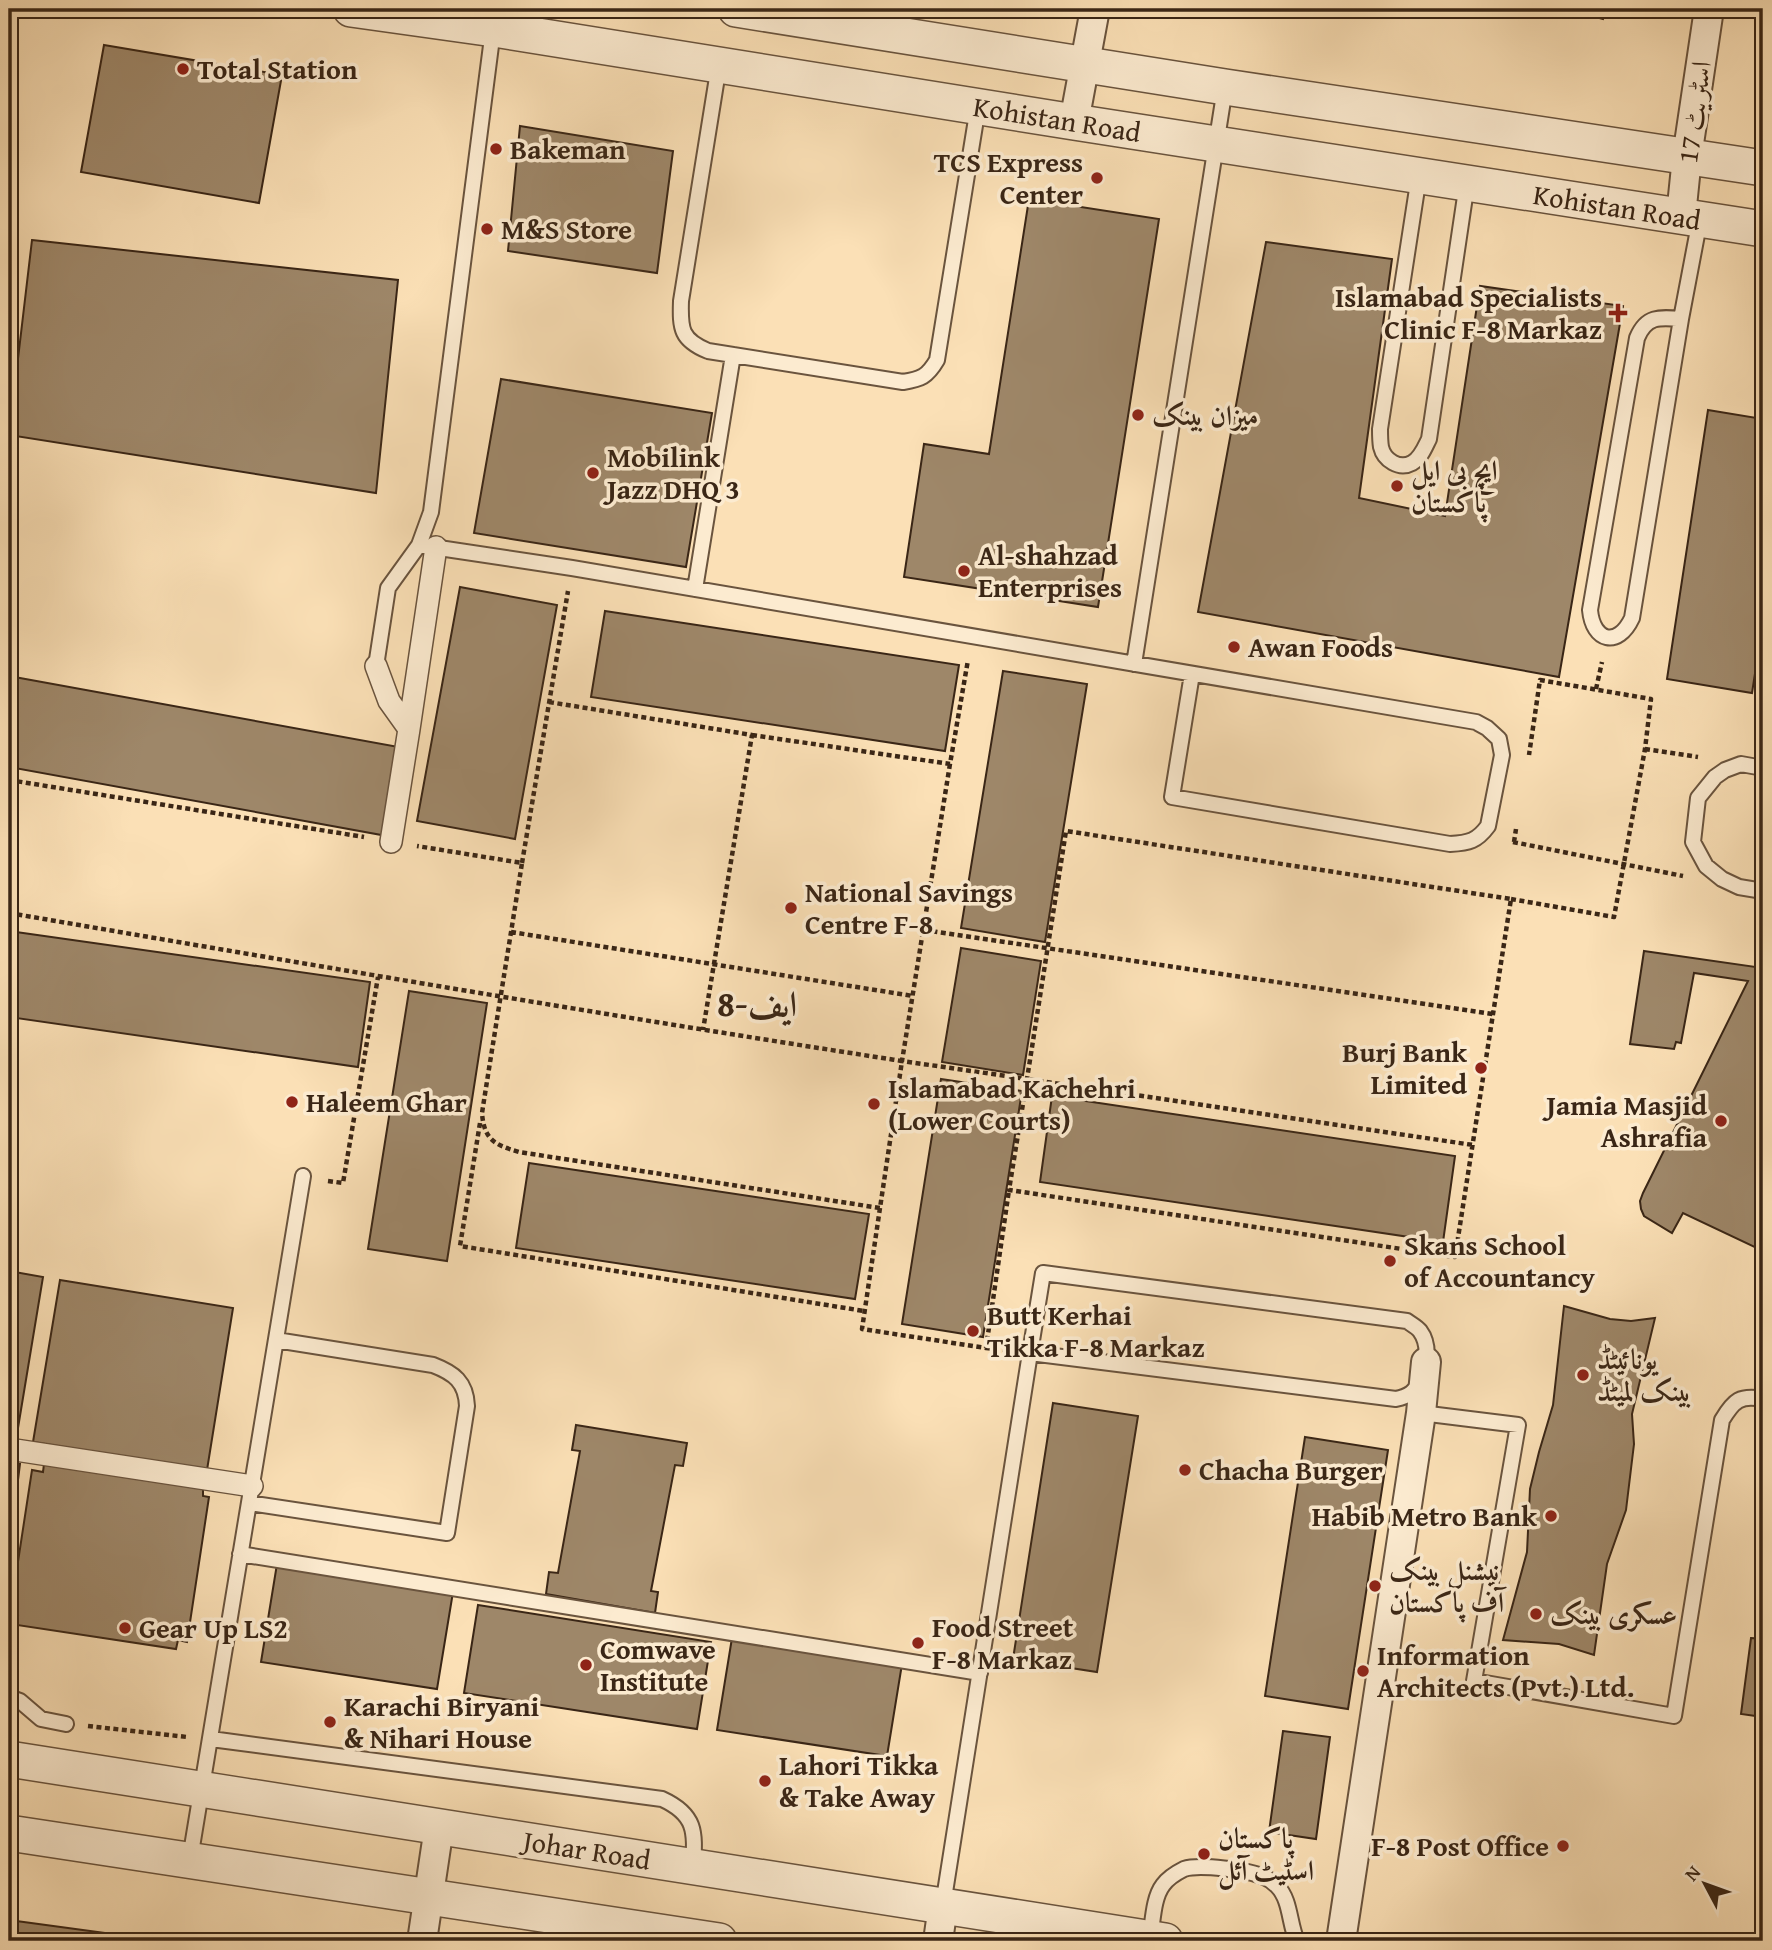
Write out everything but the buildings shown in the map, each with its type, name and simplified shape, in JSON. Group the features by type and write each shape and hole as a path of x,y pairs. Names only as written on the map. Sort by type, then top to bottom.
{"street":[{"name":"Kohistan Road","path":"351,9 495,19 719,65 1763,229"},
{"name":"Kohistan Road","path":"736,9 1225,87 1763,168"},
{"path":"1074,122 1095,9"},
{"name":"اسٹریٹ 17","path":"1690,218 1688,157 1709,9"},
{"path":"391,842 409,729 428,546"},
{"path":"376,666 389,701 409,729"},
{"path":"1341,1941 1426,1363"},
{"path":"9,1450 250,1494"},
{"name":"Johar Road","path":"9,1759 1157,1940"},
{"path":"422,1941 439,1827"},
{"path":"9,1833 719,1941"},
{"path":"938,1941 943,1906"}],"lane":[{"path":"376,666 388,588 428,546 430,512 495,19"},
{"path":"719,65 680,320 685,336 694,345 708,351 903,382 929,373 937,360 978,107"},
{"path":"1134,664 1225,87"},
{"path":"1419,176 1380,429 1381,448 1389,461 1401,466 1412,463 1422,453 1429,439 1466,183"},
{"path":"1681,318 1665,317 1653,320 1642,327 1637,338 1590,610 1591,622 1597,632 1607,637 1618,636 1632,618 1681,318 1690,218"},
{"path":"695,589 733,355"},
{"path":"428,546 572,568 1476,722 1487,727 1499,739 1503,755 1488,826 1481,836 1466,843 1450,844 1171,797 1192,674"},
{"path":"1763,768 1741,764 1725,770 1715,778 1699,798 1693,842 1706,866 1722,879 1739,887 1763,891"},
{"path":"190,1861 303,1176"},
{"path":"943,1906 1030,1353 1043,1273 1407,1321 1420,1329 1426,1343 1426,1363 1421,1383 1410,1394 1396,1399 1030,1353"},
{"path":"250,1494 447,1533 467,1406 467,1394 458,1379 433,1365 276,1340"},
{"path":"1420,1412 1518,1426 1475,1681 1674,1716 1721,1420 1739,1399 1763,1399"},
{"path":"240,1554 980,1673"},
{"path":"9,1698 20,1701 41,1719 66,1724"},
{"path":"211,1739 662,1799 685,1814 693,1828 693,1867"},
{"path":"1157,1940 1158,1895 1161,1887 1171,1876 1200,1866 1255,1873 1280,1888 1297,1941"}],"path":[{"path":"572,568 460,1246 864,1311"},
{"path":"972,636 902,1061 862,1329 986,1348 1066,831 1614,917 1645,749 1651,699 1540,680 1528,764"},
{"path":"549,702 950,764"},
{"path":"703,1030 752,735"},
{"path":"1645,749 1741,764"},
{"path":"9,780 522,863"},
{"path":"1514,842 1518,816"},
{"path":"1481,836 1739,887"},
{"path":"1009,1189 1455,1257 1511,899"},
{"path":"9,913 703,1030 1473,1145"},
{"path":"924,930 1493,1014"},
{"path":"511,932 913,996"},
{"path":"303,1176 342,1184 378,977"},
{"path":"482,1114 483,1129 491,1140 519,1152 880,1208"},
{"path":"66,1724 211,1739"}],"place":[{"name":"Total Station","path":"183,69"},
{"name":"Bakeman","path":"496,149"},
{"name":"TCS Express Center","path":"1097,178"},
{"name":"M&S Store","path":"487,229"},
{"name":"Islamabad Specialists Clinic F-8 Markaz","path":"1618,313"},
{"name":"میزان بینک","path":"1138,415"},
{"name":"Mobilink Jazz DHQ 3","path":"593,473"},
{"name":"ایچ بی ایل پاکستان","path":"1397,486"},
{"name":"Al-shahzad Enterprises","path":"964,571"},
{"name":"Awan Foods","path":"1234,647"},
{"name":"National Savings Centre F-8","path":"791,908"},
{"name":"Burj Bank Limited","path":"1481,1068"},
{"name":"Haleem Ghar","path":"292,1102"},
{"name":"Islamabad Kachehri (Lower Courts)","path":"874,1104"},
{"name":"Jamia Masjid Ashrafia","path":"1721,1121"},
{"name":"Skans School of Accountancy","path":"1390,1261"},
{"name":"Butt Kerhai Tikka F-8 Markaz","path":"973,1331"},
{"name":"یونائیٹڈ بینک لمیٹڈ","path":"1583,1375"},
{"name":"Chacha Burger","path":"1185,1470"},
{"name":"Habib Metro Bank","path":"1551,1516"},
{"name":"نیشنل بینک آف پاکستان","path":"1375,1586"},
{"name":"عسکری بینک","path":"1536,1614"},
{"name":"Gear Up LS2","path":"125,1628"},
{"name":"Food Street F-8 Markaz","path":"918,1643"},
{"name":"Comwave Institute","path":"586,1665"},
{"name":"Information Architects (Pvt.) Ltd.","path":"1363,1671"},
{"name":"Karachi Biryani & Nihari House","path":"330,1722"},
{"name":"Lahori Tikka & Take Away","path":"765,1781"},
{"name":"F-8 Post Office","path":"1563,1846"},
{"name":"پاکستان اسٹیٹ آئل","path":"1204,1854"}],"district":[{"name":"ایف-8","path":"757,1004"}]}
